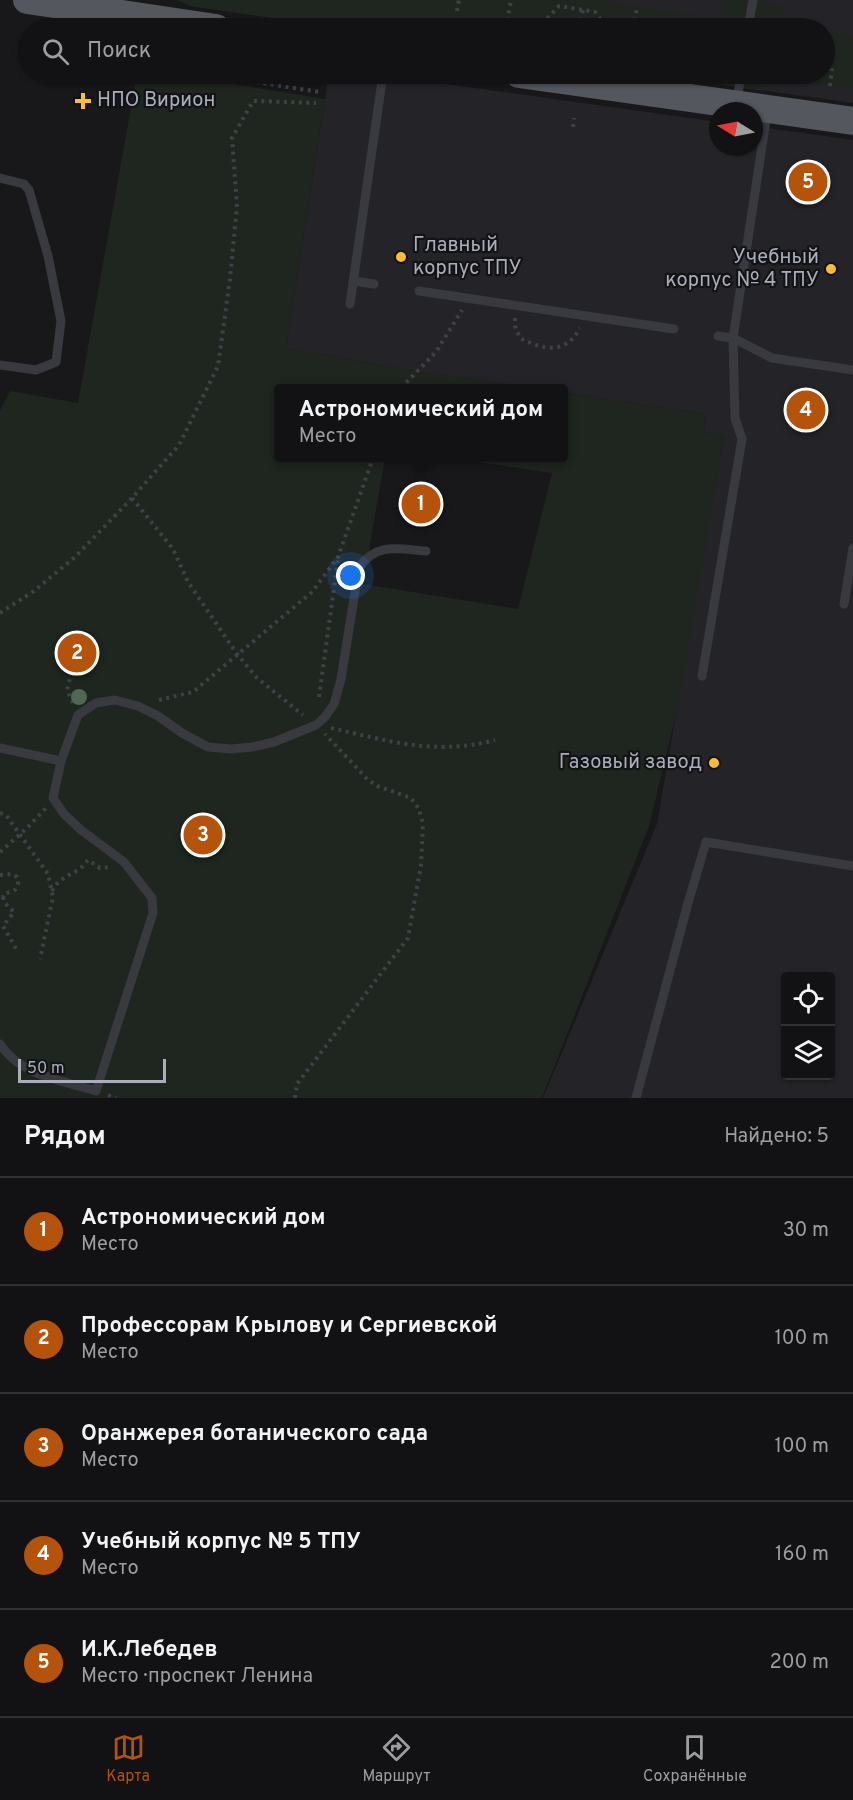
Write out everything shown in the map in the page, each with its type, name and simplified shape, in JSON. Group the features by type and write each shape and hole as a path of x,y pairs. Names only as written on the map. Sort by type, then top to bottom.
{"main road":[{"path":"27,0 148,18"},
{"path":"591,84 722,102"},
{"path":"763,108 853,121"}],"lane":[{"path":"750,18 753,0"},
{"path":"350,304 382,84"},
{"path":"736,102 739,84"},
{"path":"702,676 742,439 735,418 733,338 767,109"},
{"path":"0,178 24,184 28,190 48,256 61,321 56,362 36,370 0,365"},
{"path":"353,281 374,284"},
{"path":"419,291 674,329"},
{"path":"718,336 733,338 772,358 853,370"},
{"path":"0,1044 6,1054 24,1069 96,1091 153,914 152,898 124,862 81,830 64,814 53,798 62,761 78,715 96,703 116,700 138,706 158,716 182,733 208,747 231,749 274,742 316,725 334,704 341,679 359,567 367,556 384,548 426,550"},
{"path":"844,604 853,548"},
{"path":"0,748 62,761"},
{"path":"636,1098 706,842 853,866"}],"path":[{"path":"457,11 459,0"},
{"path":"508,18 511,0"},
{"path":"548,18 559,6 595,12 600,18"},
{"path":"635,18 637,7"},
{"path":"582,18 583,10"},
{"path":"268,84 320,92"},
{"path":"0,613 34,591 75,557 179,445 218,366 237,206 232,138 254,101 316,103"},
{"path":"573,127 574,118"},
{"path":"405,384 436,352 469,299"},
{"path":"515,306 515,326 520,339 549,349 563,346 575,337 585,316"},
{"path":"316,725 338,557 372,462"},
{"path":"132,498 173,549 188,582 237,654 257,678 316,725 348,756 367,779 377,786 411,798 423,824 421,865 408,938 297,1084 295,1098"},
{"path":"138,706 193,692 312,592 338,557"},
{"path":"75,659 67,690 78,715"},
{"path":"316,725 432,748 477,745 495,740"},
{"path":"0,852 41,814 53,798"},
{"path":"0,813 6,815 48,874 52,897 40,959"},
{"path":"51,891 56,883 67,878 70,873 79,870 88,860 100,868 116,868 124,862"},
{"path":"0,875 12,874 17,877 18,884 15,890 1,896 14,912 3,926 18,952"}],"shaded area":[{"path":"177,0 853,0 853,103 719,84 835,84 835,18 274,18 190,6"},
{"path":"177,0 610,0 610,2 708,18 274,18 190,6"},
{"path":"723,0 748,0 783,5 781,18 720,18"},
{"path":"835,33 853,36 853,89 817,84 835,84"},
{"path":"135,84 232,84 325,99 286,348 408,370 505,384 274,384 274,462 384,462 363,584 518,609 552,473 477,462 568,462 568,394 706,414 704,432 724,436 681,694 649,826 542,1098 0,1098 0,411 10,391 78,403"},
{"path":"327,84 446,84 709,121 709,156 763,156 763,127 853,140 853,1098 543,1098 657,824 724,436 704,432 706,414 568,394 568,384 505,384 408,370 286,348"},
{"path":"716,84 764,84 763,91"}],"place":[{"name":"НПО Вирион","path":"83,101"},
{"name":"И.К.Лебедев","path":"808,182"},
{"name":"Главный корпус ТПУ","path":"401,257"},
{"name":"Учебный корпус № 4 ТПУ","path":"831,269"},
{"name":"Учебный корпус № 5 ТПУ","path":"806,410"},
{"name":"Астрономический дом","path":"421,504"},
{"name":"Профессорам Крылову и Сергиевской","path":"77,653"},
{"name":"Газовый завод","path":"714,763"},
{"name":"Оранжерея ботанического сада","path":"203,835"}]}
